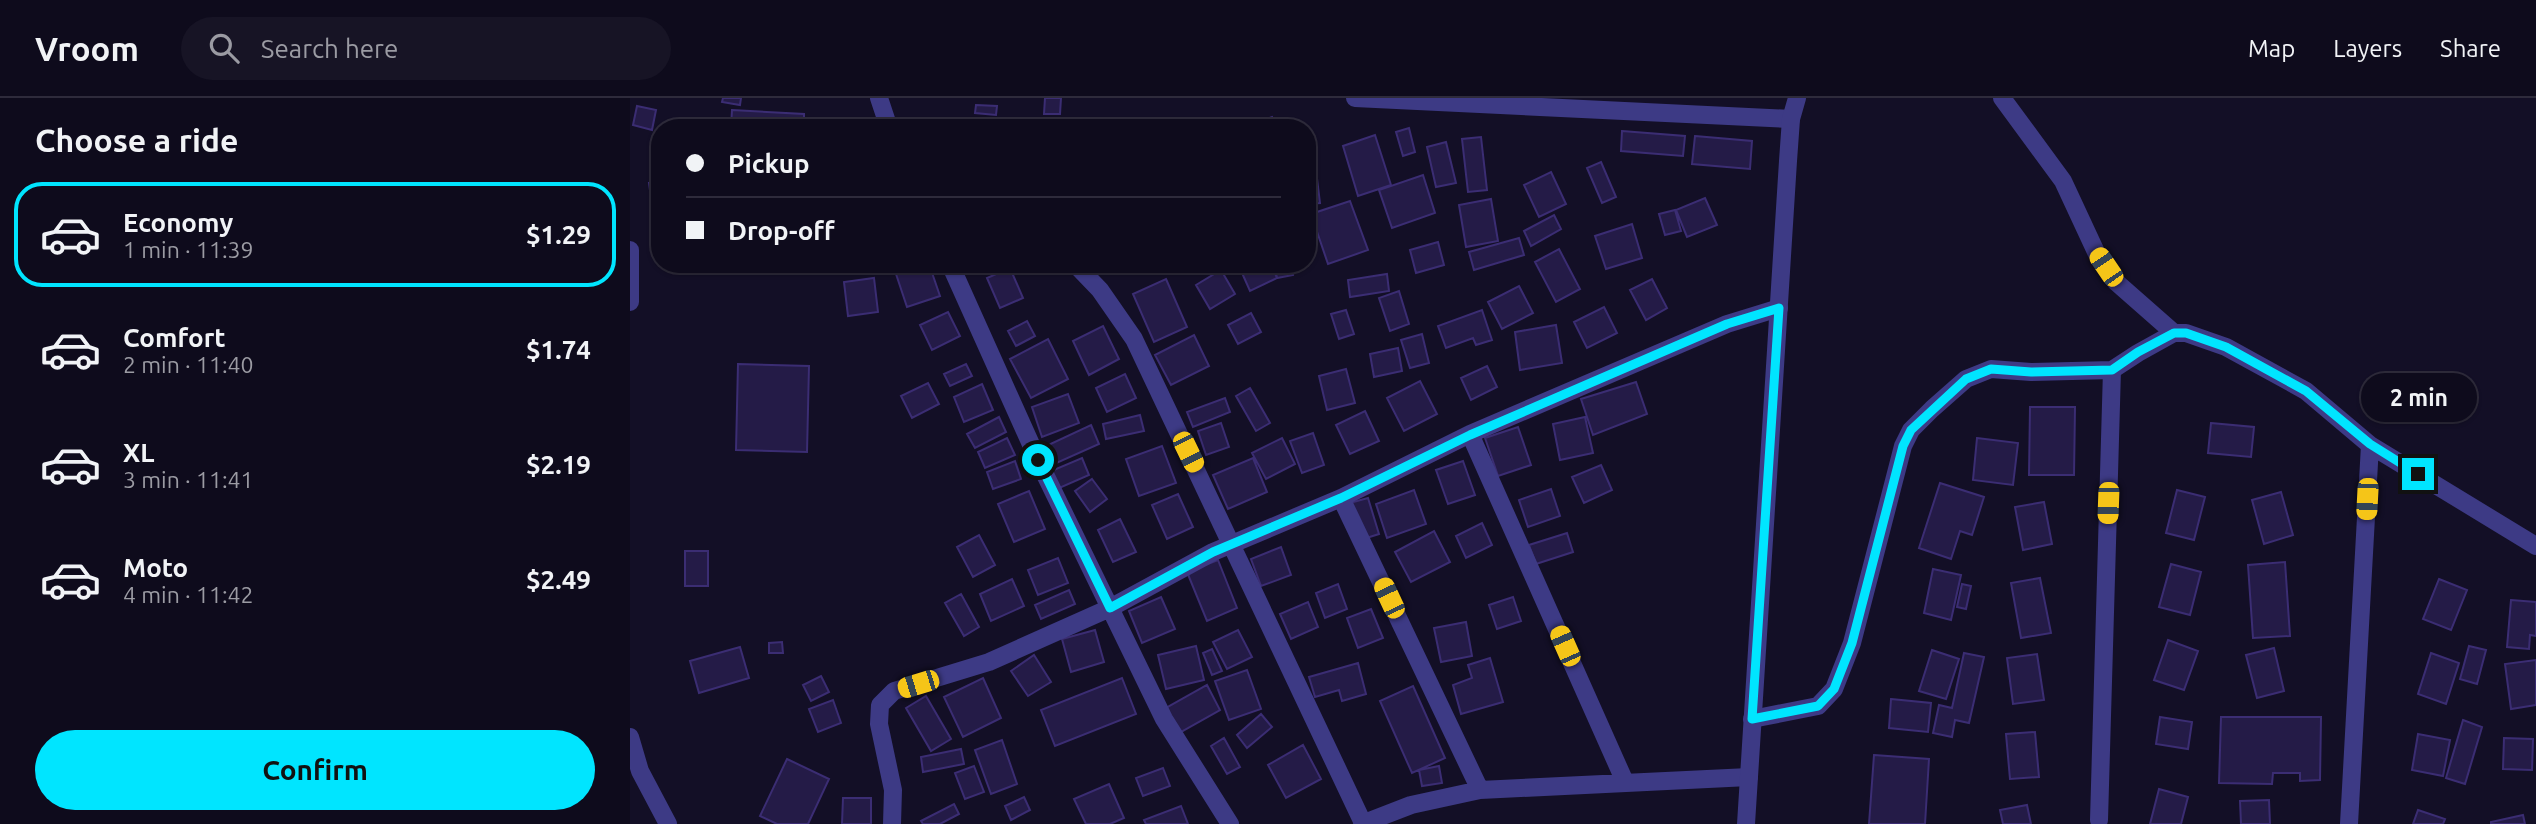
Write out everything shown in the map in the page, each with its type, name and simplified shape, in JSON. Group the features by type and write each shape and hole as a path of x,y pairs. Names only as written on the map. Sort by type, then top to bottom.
{"street":[{"path":"879,98 886,119"},
{"path":"1355,98 1556,102 1791,119"},
{"path":"1746,824 1791,119 1797,98"},
{"path":"2002,98 2063,181 2096,252 2116,282 2174,333"},
{"path":"630,250 630,302"},
{"path":"954,273 1038,460 1164,719 1230,824"},
{"path":"1084,273 1100,289 1134,339 1363,824 1411,805 1480,790 1749,777"},
{"path":"892,824 893,790 879,724 880,705 894,691 989,662 1110,608 1231,543 1341,498 1470,435 1727,324 1779,308"},
{"path":"1752,719 1818,706 1834,689 1852,643 1903,446 1911,430 1931,409 1966,379 1991,369 2031,372 2112,370 2138,352 2174,333 2186,333 2226,347 2306,391 2370,444 2536,546"},
{"path":"2099,820 2112,370"},
{"path":"1470,435 1625,782"},
{"path":"2349,824 2370,444"},
{"path":"1341,498 1480,790"},
{"path":"630,737 640,771 668,824"}],"building":[{"path":"723,98 741,98 740,105 722,102"},
{"path":"1045,98 1061,98 1060,114 1044,114"},
{"path":"976,105 997,106 996,115 975,113"},
{"path":"637,106 656,110 654,119 651,119 651,130 633,125"},
{"path":"732,110 804,114 804,119 732,119"},
{"path":"1409,128 1415,152 1403,156 1396,132"},
{"path":"1622,131 1685,136 1683,156 1621,151"},
{"path":"1375,135 1391,185 1358,196 1343,146"},
{"path":"1695,136 1752,141 1750,169 1692,164"},
{"path":"1481,137 1487,190 1468,192 1462,139"},
{"path":"1446,142 1456,183 1436,187 1427,147"},
{"path":"1601,162 1616,197 1602,203 1587,168"},
{"path":"1316,170 1320,203 1316,203"},
{"path":"1551,172 1566,204 1539,217 1524,185"},
{"path":"1423,175 1435,213 1392,228 1379,190"},
{"path":"1705,198 1717,225 1687,237 1676,210"},
{"path":"1491,199 1498,241 1466,247 1459,205"},
{"path":"1350,201 1368,250 1328,264 1316,229 1316,212"},
{"path":"1675,210 1681,231 1665,235 1659,214"},
{"path":"1554,215 1561,229 1531,246 1524,231"},
{"path":"1632,224 1642,258 1606,269 1595,236"},
{"path":"1519,238 1524,255 1474,270 1469,252"},
{"path":"1438,242 1444,265 1416,273 1410,250"},
{"path":"1559,249 1580,289 1556,302 1535,262"},
{"path":"896,273 932,273 940,296 907,307"},
{"path":"998,273 1012,273 1023,298 1000,308 987,278"},
{"path":"1216,273 1223,273 1235,294 1210,309 1196,285"},
{"path":"1242,273 1275,273 1277,278 1250,291"},
{"path":"1276,273 1293,273 1293,275 1277,278"},
{"path":"1387,274 1389,291 1350,297 1348,280"},
{"path":"874,278 878,312 848,316 844,282"},
{"path":"1166,279 1187,327 1154,342 1133,294"},
{"path":"1652,279 1667,308 1646,320 1630,290"},
{"path":"1519,286 1533,313 1502,329 1488,302"},
{"path":"1399,291 1409,324 1390,331 1379,298"},
{"path":"1604,307 1617,333 1587,348 1574,322"},
{"path":"1346,310 1354,334 1339,339 1331,314"},
{"path":"1482,310 1492,340 1476,345 1473,338 1446,348 1438,326"},
{"path":"948,312 960,336 932,350 920,325"},
{"path":"1251,313 1261,332 1238,344 1228,325"},
{"path":"1027,321 1035,336 1016,346 1008,331"},
{"path":"1556,325 1562,363 1520,370 1515,332"},
{"path":"1103,326 1119,359 1089,375 1073,341"},
{"path":"1422,334 1429,363 1410,368 1401,340"},
{"path":"1194,335 1209,366 1171,385 1155,355"},
{"path":"1048,339 1068,379 1031,398 1010,359"},
{"path":"1398,348 1402,371 1374,377 1370,354"},
{"path":"738,364 809,366 807,452 736,450"},
{"path":"966,364 972,376 950,386 944,374"},
{"path":"1487,366 1497,387 1471,400 1461,378"},
{"path":"1346,369 1355,403 1327,410 1319,376"},
{"path":"1125,374 1136,398 1107,412 1096,388"},
{"path":"1420,381 1437,414 1404,431 1387,398"},
{"path":"1636,382 1647,414 1593,435 1581,399"},
{"path":"928,383 939,404 912,418 901,396"},
{"path":"982,384 993,410 964,422 954,397"},
{"path":"1250,388 1270,423 1256,431 1236,396"},
{"path":"1068,394 1079,423 1042,437 1032,407"},
{"path":"1225,398 1230,412 1193,427 1187,412"},
{"path":"2030,407 2075,407 2074,475 2029,475"},
{"path":"1365,411 1379,441 1350,454 1336,425"},
{"path":"1140,415 1144,431 1106,439 1103,424"},
{"path":"999,417 1006,432 975,448 967,434"},
{"path":"1585,417 1593,453 1560,460 1553,424"},
{"path":"1221,423 1229,447 1206,455 1198,431"},
{"path":"2211,423 2254,427 2251,457 2208,453"},
{"path":"1091,425 1099,444 1052,465 1044,447"},
{"path":"1518,427 1531,465 1498,476 1485,438"},
{"path":"1313,433 1324,465 1302,473 1290,441"},
{"path":"1007,438 1015,455 985,468 978,452"},
{"path":"1282,438 1295,464 1266,479 1252,453"},
{"path":"1977,438 2018,443 2013,485 1973,480"},
{"path":"1162,446 1176,483 1139,496 1126,459"},
{"path":"1082,458 1089,475 1057,489 1049,472"},
{"path":"1253,458 1267,492 1228,509 1213,475"},
{"path":"1015,461 1021,479 993,489 987,472"},
{"path":"1463,461 1475,495 1448,504 1436,470"},
{"path":"1601,465 1612,490 1584,503 1572,477"},
{"path":"1092,479 1107,499 1090,512 1075,491"},
{"path":"1940,483 1984,497 1972,535 1960,531 1951,559 1919,548"},
{"path":"1551,489 1560,516 1528,527 1519,500"},
{"path":"1414,490 1426,524 1387,538 1376,504"},
{"path":"2177,490 2205,497 2194,540 2166,533"},
{"path":"1029,491 1045,529 1014,542 998,504"},
{"path":"2281,492 2293,535 2264,544 2252,500"},
{"path":"1178,494 1193,527 1167,539 1152,505"},
{"path":"1368,498 1379,534 1357,541 1346,504"},
{"path":"2044,502 2052,544 2023,550 2015,507"},
{"path":"1120,519 1136,552 1113,562 1098,530"},
{"path":"1482,523 1492,545 1466,558 1456,536"},
{"path":"1434,531 1450,562 1411,582 1395,552"},
{"path":"1567,533 1573,552 1536,564 1529,545"},
{"path":"979,535 995,565 973,577 957,547"},
{"path":"1281,547 1291,575 1261,586 1251,559"},
{"path":"685,551 708,551 708,586 685,586"},
{"path":"1058,558 1068,583 1038,595 1028,570"},
{"path":"1218,560 1237,608 1207,621 1187,572"},
{"path":"2285,562 2290,636 2253,638 2248,565"},
{"path":"2171,564 2201,572 2190,615 2159,607"},
{"path":"1933,569 1961,575 1951,620 1924,613"},
{"path":"2040,578 2051,633 2021,638 2011,583"},
{"path":"1012,579 1024,606 991,621 980,594"},
{"path":"2439,579 2467,590 2451,630 2423,619"},
{"path":"1338,584 1347,609 1325,618 1316,593"},
{"path":"1962,584 1971,586 1966,609 1957,607"},
{"path":"1069,590 1075,604 1041,619 1035,605"},
{"path":"961,594 979,627 964,636 945,603"},
{"path":"1161,597 1175,629 1142,643 1129,611"},
{"path":"1513,597 1521,621 1497,629 1489,605"},
{"path":"2511,600 2536,602 2536,636 2530,635 2529,649 2507,647"},
{"path":"1308,602 1318,627 1291,639 1280,614"},
{"path":"1371,609 1383,638 1358,648 1347,618"},
{"path":"1466,622 1472,656 1441,662 1434,628"},
{"path":"1095,630 1104,662 1071,672 1062,639"},
{"path":"1238,630 1252,657 1227,669 1213,642"},
{"path":"2168,640 2198,651 2184,690 2154,680"},
{"path":"782,642 783,653 769,653 769,643"},
{"path":"1196,646 1204,680 1166,689 1158,655"},
{"path":"2469,646 2486,650 2477,684 2460,679"},
{"path":"740,647 749,678 699,693 690,661"},
{"path":"2274,648 2284,691 2257,698 2246,655"},
{"path":"1212,649 1222,671 1212,675 1203,653"},
{"path":"1932,650 1959,659 1946,699 1919,691"},
{"path":"1964,653 1984,657 1969,723 1955,720 1952,737 1933,733 1939,705 1952,708"},
{"path":"2431,653 2459,663 2446,704 2418,694"},
{"path":"2037,654 2044,700 2013,704 2007,658"},
{"path":"1034,655 1051,682 1028,696 1011,671"},
{"path":"1490,658 1503,702 1461,714 1453,685 1472,678 1468,665"},
{"path":"2536,660 2536,705 2511,709 2505,664"},
{"path":"1358,663 1366,694 1342,701 1339,690 1315,697 1309,677"},
{"path":"1247,670 1261,709 1229,720 1215,681"},
{"path":"821,676 829,692 811,701 803,685"},
{"path":"983,678 1001,718 963,737 944,697"},
{"path":"1122,678 1136,714 1055,746 1041,710"},
{"path":"1207,685 1220,710 1179,733 1166,708"},
{"path":"1413,686 1445,758 1412,773 1380,701"},
{"path":"926,696 951,739 931,751 906,708"},
{"path":"1891,699 1931,703 1928,732 1889,728"},
{"path":"833,700 841,723 818,732 809,709"},
{"path":"1261,714 1272,727 1247,748 1237,735"},
{"path":"2160,717 2192,722 2188,749 2156,744"},
{"path":"2221,717 2321,717 2320,780 2300,781 2300,773 2273,773 2272,784 2219,783"},
{"path":"2463,720 2482,727 2465,784 2446,778"},
{"path":"2035,732 2039,777 2010,779 2006,734"},
{"path":"2418,734 2450,740 2443,776 2412,770"},
{"path":"1224,738 1240,767 1227,774 1211,746"},
{"path":"2504,738 2533,739 2532,770 2503,769"},
{"path":"1002,740 1017,784 991,794 975,750"},
{"path":"1303,745 1321,779 1286,798 1268,765"},
{"path":"961,749 964,764 923,772 921,757"},
{"path":"1874,755 1929,759 1925,824 1869,824"},
{"path":"787,759 829,779 808,824 777,824 760,816"},
{"path":"974,766 984,792 965,799 955,773"},
{"path":"1439,766 1442,783 1422,786 1419,770"},
{"path":"1163,768 1170,786 1143,796 1136,778"},
{"path":"1109,784 1124,818 1110,824 1086,824 1074,799"},
{"path":"2159,789 2188,797 2181,824 2150,824"},
{"path":"1024,797 1030,810 1011,820 1005,806"},
{"path":"843,798 871,798 871,824 842,824"},
{"path":"2269,800 2270,824 2241,824 2240,801"},
{"path":"954,804 959,814 940,824 923,824 921,821"},
{"path":"2027,805 2031,824 2003,824 2000,810"},
{"path":"1181,806 1188,824 1146,824 1144,820"},
{"path":"2418,810 2445,819 2443,824 2413,824"},
{"path":"2523,815 2525,824 2491,824 2491,822"}],"route":[{"path":"1038,460 1110,608 1231,543 1341,498 1470,435 1727,324 1779,308 1752,719 1818,706 1834,689 1852,643 1903,446 1911,430 1931,409 1966,379 1991,369 2031,372 2112,370 2138,352 2174,333 2186,333 2226,347 2306,391 2370,444 2418,474"}]}
